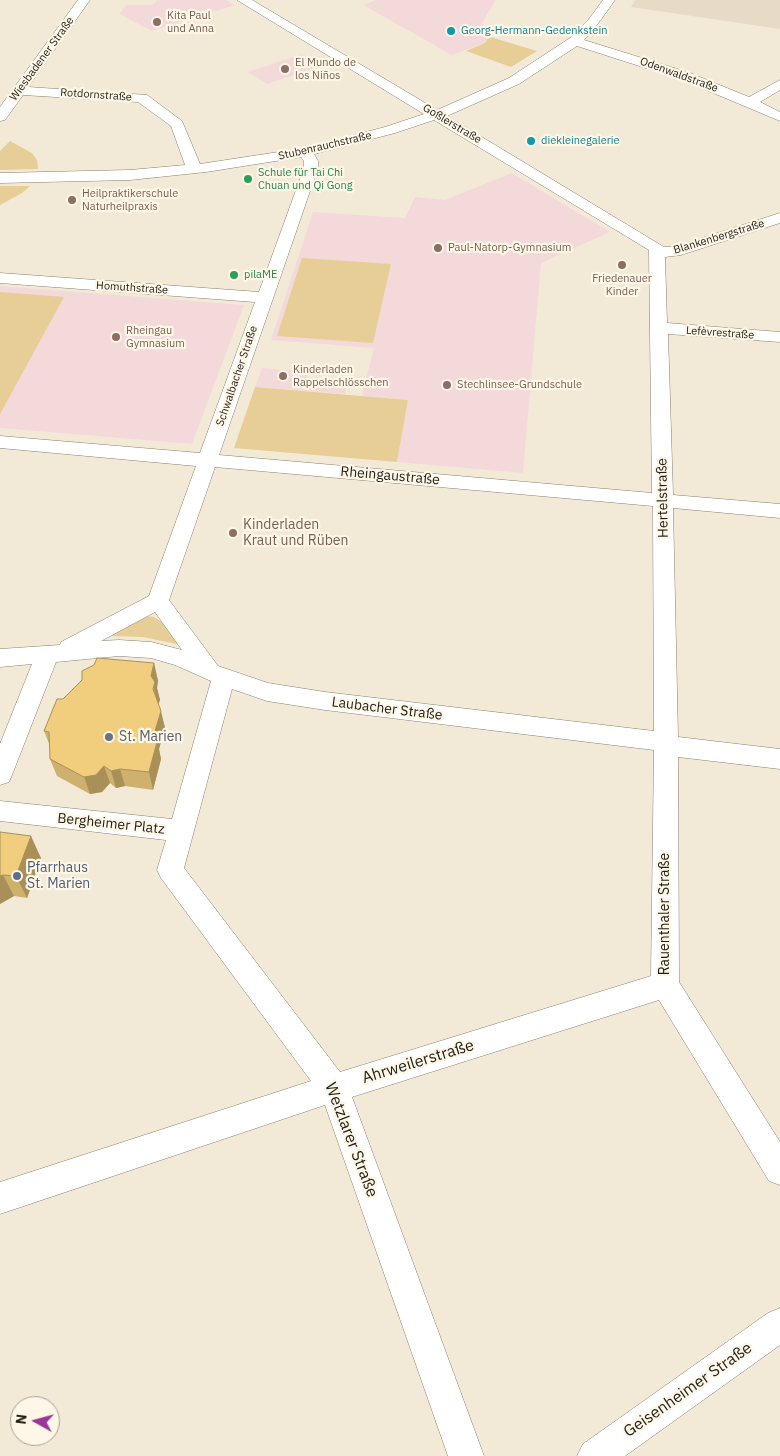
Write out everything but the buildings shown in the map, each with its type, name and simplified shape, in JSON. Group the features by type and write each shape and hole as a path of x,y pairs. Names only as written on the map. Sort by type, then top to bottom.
{"street":[{"name":"Wiesbadener Straße","path":"0,118 84,0"},
{"name":"Goßlerstraße","path":"243,0 654,245 658,252"},
{"name":"Stubenrauchstraße","path":"0,178 88,176 194,169 305,152 374,135 436,115 484,96 514,81 574,41 594,22 609,0"},
{"name":"Odenwaldstraße","path":"574,41 666,69 750,102 780,117"},
{"path":"750,102 780,84"},
{"name":"Rotdornstraße","path":"19,91 142,98 177,124 194,169"},
{"name":"Schwalbacher Straße","path":"158,601 311,168 311,161 305,152"},
{"name":"Blankenbergstraße","path":"658,252 675,252 780,218"},
{"name":"Hertelstraße","path":"658,252 665,744"},
{"name":"Homuthstraße","path":"0,278 264,298"},
{"name":"Lefèvrestraße","path":"659,328 780,337"},
{"name":"Rheingaustraße","path":"0,442 780,510"},
{"path":"0,775 53,654 158,601 217,674"},
{"name":"Laubacher Straße","path":"0,658 118,648 151,650 181,658 217,674 267,692 780,759"},
{"name":"Bergheimer Platz","path":"0,811 181,832 217,674"},
{"name":"Rauenthaler Straße","path":"665,744 665,985 780,1170"},
{"name":"Wetzlarer Straße","path":"181,832 170,870 334,1088 466,1456"},
{"name":"Ahrweilerstraße","path":"0,1198 334,1088 665,985"},
{"name":"Geisenheimer Straße","path":"595,1456 780,1325"}],"shaded area":[{"name":"Kita Paul und Anna","path":"157,0 226,0 235,5 152,31 119,14 126,5 153,5"},
{"path":"376,0 496,0 482,23 489,38 485,43 452,55 363,5"},
{"path":"635,0 780,0 780,29 631,7"},
{"path":"487,36 537,51 511,67 466,51 485,43 488,38"},
{"name":"El Mundo de los Niños","path":"302,54 321,66 267,84 248,72"},
{"path":"10,141 32,153 37,160 38,169 0,170 0,151"},
{"path":"512,173 610,232 541,263 523,473 397,462 408,400 362,396 374,348 271,340 313,212 405,218 415,197 445,200"},
{"path":"0,186 30,186 22,193 0,205"},
{"path":"302,258 391,264 373,343 277,336"},
{"name":"Rheingau Gymnasium","path":"0,286 244,305 192,444 0,428"},
{"path":"0,292 64,297 0,414"},
{"name":"Kinderladen Rappelschlösschen","path":"262,368 309,372 306,381 347,386 345,394 255,387"},
{"path":"255,387 408,400 397,462 234,448"},
{"path":"146,616 154,617 162,622 181,645 143,637 109,636"}],"place":[{"name":"Kita Paul und Anna","path":"157,22"},
{"name":"Georg-Hermann-Gedenkstein","path":"451,31"},
{"name":"El Mundo de los Niños","path":"285,69"},
{"name":"diekleinegalerie","path":"531,141"},
{"name":"Schule für Tai Chi Chuan und Qi Gong","path":"248,179"},
{"name":"Heilpraktikerschule Naturheilpraxis","path":"72,200"},
{"name":"Paul-Natorp-Gymnasium","path":"438,248"},
{"name":"Friedenauer Kinder","path":"622,265"},
{"name":"pilaME","path":"234,275"},
{"name":"Rheingau Gymnasium","path":"116,337"},
{"name":"Kinderladen Rappelschlösschen","path":"283,376"},
{"name":"Stechlinsee-Grundschule","path":"447,385"},
{"name":"Kinderladen Kraut und Rüben","path":"233,533"},
{"name":"St. Marien","path":"109,737"},
{"name":"Pfarrhaus St. Marien","path":"17,876"}]}
